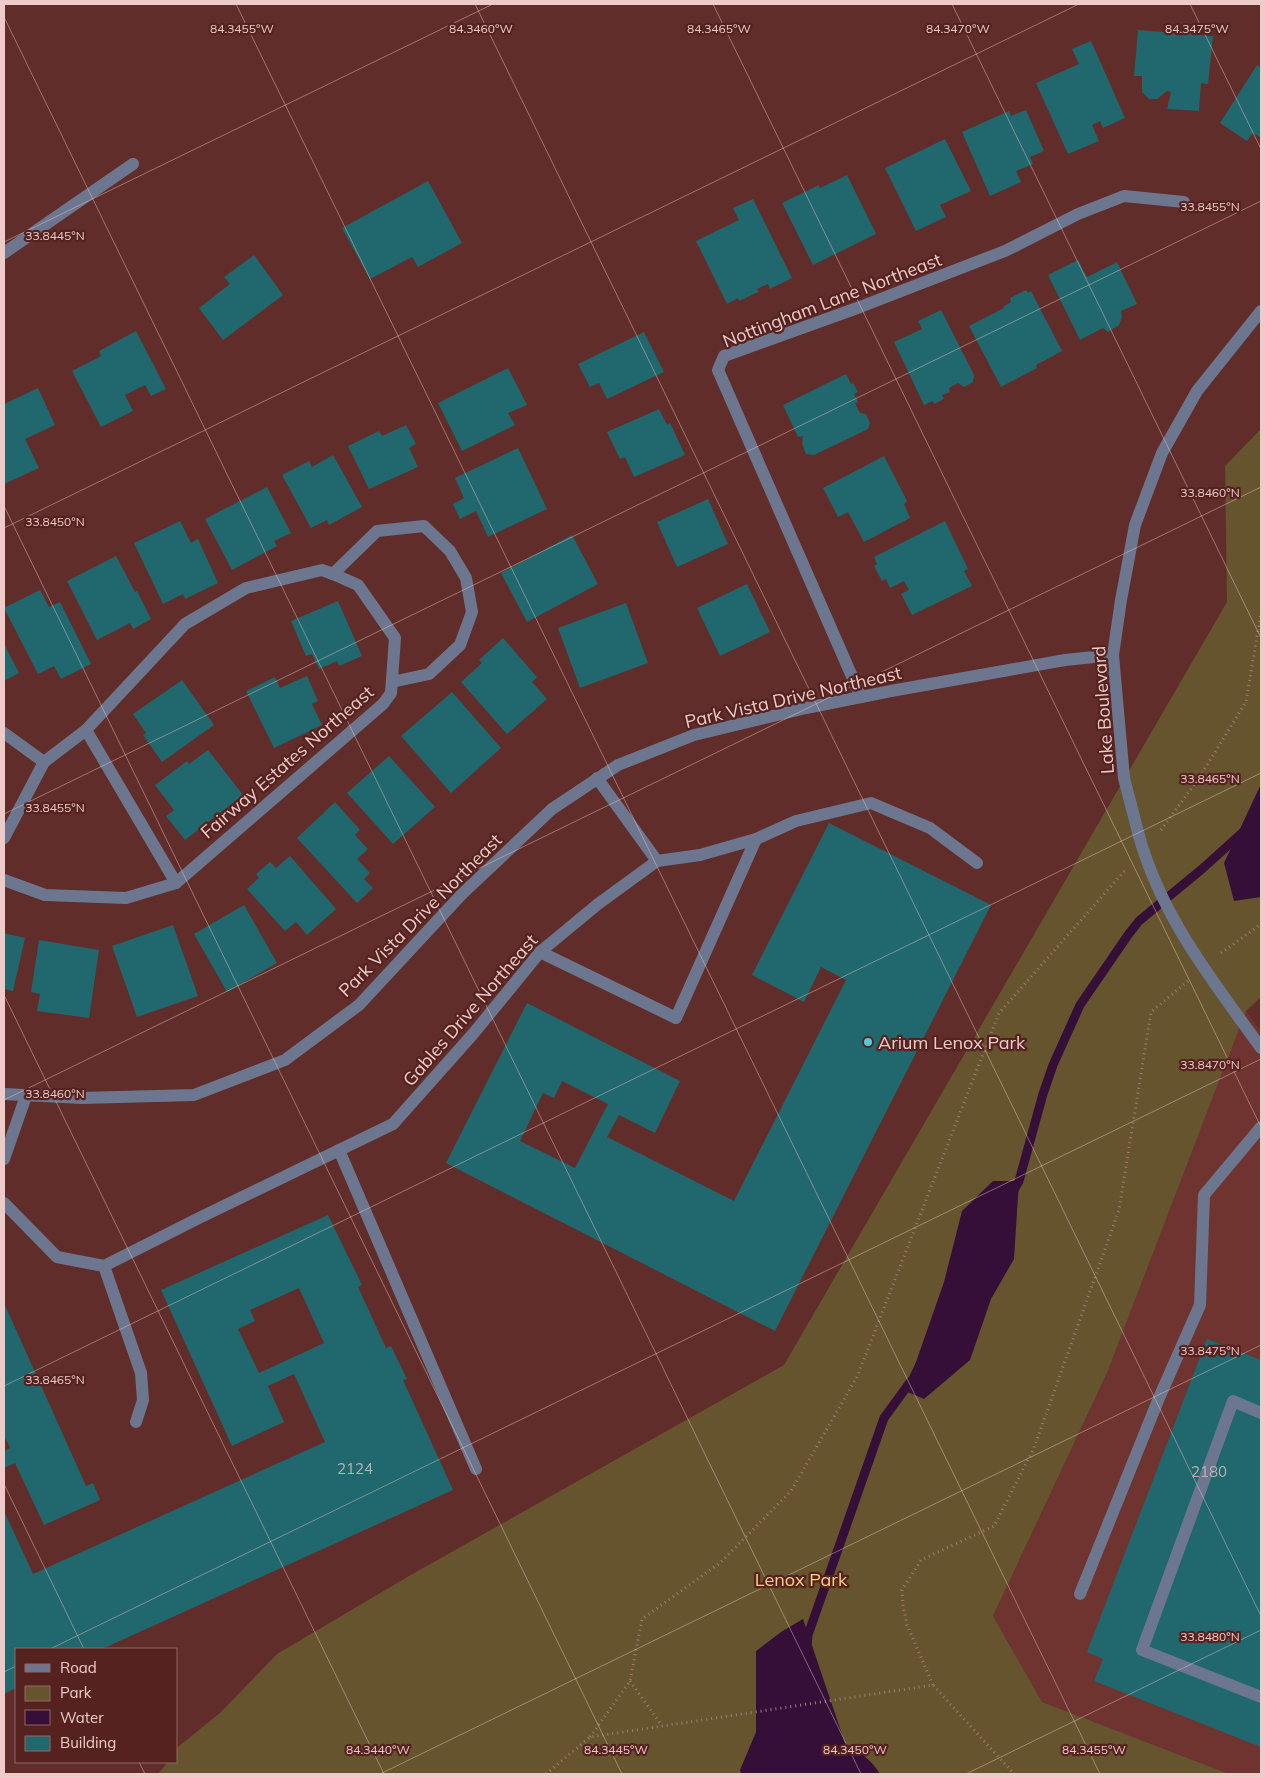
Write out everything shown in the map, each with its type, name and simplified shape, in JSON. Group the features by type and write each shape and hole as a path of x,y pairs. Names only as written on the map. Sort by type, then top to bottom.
{"street":[{"path":"4,253 133,164"},
{"name":"Nottingham Lane Northeast","path":"860,697 718,370 724,356 860,307 1005,251 1078,214 1124,196 1184,202"},
{"name":"Lake Boulevard","path":"1261,311 1197,392 1162,453 1135,526 1120,600 1113,656 1124,778 1145,856 1160,895 1189,946 1261,1048"},
{"name":"Fairway Estates Northeast","path":"4,880 45,895 126,898 176,883 383,704 391,692 392,682 429,674 460,645 472,612 466,578 450,551 424,526 377,531 333,574"},
{"path":"4,838 44,762 86,730 185,624 246,588 322,570 358,585 395,638 392,682"},
{"name":"Park Vista Drive Northeast","path":"4,1094 82,1098 194,1095 285,1060 359,1005 462,894 552,809 618,765 694,735 806,708 1065,660 1113,656"},
{"path":"86,730 176,883"},
{"path":"4,733 44,762"},
{"path":"597,778 657,861"},
{"name":"Gables Drive Northeast","path":"104,1266 393,1124 473,1034 540,952 598,904 657,861 700,856 756,839 796,821 871,803 930,828 976,863"},
{"path":"540,952 676,1018 756,839"},
{"path":"4,1159 26,1096"},
{"path":"1080,1594 1159,1398 1200,1305 1204,1195 1261,1127"},
{"path":"339,1150 476,1470"},
{"path":"4,1203 57,1257 104,1266 141,1373 143,1400 136,1422"},
{"path":"1261,1413 1233,1401 1142,1650 1261,1696"}],"path":[{"path":"1156,836 1169,821 1199,778 1246,702 1261,612"},
{"path":"546,1774 590,1737 630,1680 642,1619 720,1563 791,1491 856,1377 999,1013 1130,865"},
{"path":"1217,956 1261,924"},
{"path":"1014,1774 933,1685 907,1625 902,1590 921,1560 994,1526 1034,1448 1119,1210 1151,1012 1195,975"},
{"path":"630,1680 662,1726"},
{"path":"590,1737 933,1685"}],"shaded area":[{"path":"1246,1011 1261,1031 1261,1774 1228,1774 1042,1702 993,1616 1107,1373"}],"green space":[{"name":"Lenox Park","path":"1261,429 1261,997 1246,1011 1107,1373 993,1616 1042,1702 1229,1774 158,1774 167,1763 178,1763 179,1746 220,1713 277,1654 409,1576 784,1365 1227,602 1225,466"}],"water":[{"path":"1261,784 1261,897 1234,901 1224,863"},
{"path":"993,1181 1019,1181 1014,1259 991,1299 970,1360 924,1399 903,1390 916,1362 944,1282 962,1211"},
{"path":"803,1619 845,1743 869,1760 880,1774 741,1774 740,1770 756,1732 756,1651 781,1632"}],"building":[{"path":"1138,30 1213,36 1208,84 1201,83 1199,111 1167,109 1171,92 1167,91 1157,99 1149,99 1142,92 1142,76 1134,76"},
{"path":"1091,41 1125,118 1103,128 1100,121 1092,125 1099,141 1068,154 1036,83 1079,64 1072,49"},
{"path":"1257,65 1261,68 1261,138 1253,133 1247,141 1220,123"},
{"path":"1026,110 1044,151 1030,157 1033,164 1016,171 1021,182 990,196 962,132 1009,111 1011,116"},
{"path":"945,139 971,191 940,205 946,217 916,231 885,168"},
{"path":"847,175 876,234 813,265 782,203 819,185 820,188"},
{"path":"428,181 462,243 418,267 412,257 370,279 342,228"},
{"path":"753,199 792,278 770,289 768,284 757,289 759,292 739,301 738,298 727,304 696,241 739,220 733,208"},
{"path":"254,255 283,295 223,340 199,308 230,284 224,277"},
{"path":"1078,260 1087,277 1117,262 1137,304 1121,311 1122,317 1119,325 1108,332 1103,328 1080,340 1048,275"},
{"path":"1026,290 1028,293 1031,291 1062,351 1036,365 1037,368 1001,387 969,326 1004,308 1011,302 1010,298"},
{"path":"941,310 974,375 973,382 964,387 958,383 949,388 950,392 942,395 944,399 934,404 933,401 924,405 894,342 922,329 918,321"},
{"path":"136,331 166,389 151,396 145,385 125,395 133,411 101,427 72,371 101,356 99,351"},
{"path":"644,332 664,372 607,399 599,383 590,387 578,364"},
{"path":"508,368 527,405 508,413 515,425 462,451 438,403"},
{"path":"846,374 858,392 854,394 858,402 855,403 860,413 866,414 870,423 868,429 814,455 806,454 802,443 803,436 798,437 783,405"},
{"path":"38,388 55,425 25,439 39,468 4,484 4,404"},
{"path":"659,409 667,425 670,423 685,455 634,477 625,457 620,459 607,432"},
{"path":"406,425 416,444 409,448 418,467 369,489 348,446 379,431 382,436"},
{"path":"518,448 547,509 488,537 476,511 460,519 453,504 464,498 455,478"},
{"path":"333,455 362,507 329,525 327,520 311,528 282,475 309,461 312,467"},
{"path":"884,456 907,501 904,504 910,518 864,542 848,512 838,517 823,488"},
{"path":"267,487 291,533 274,541 277,546 232,570 205,519"},
{"path":"708,499 728,544 677,567 657,522"},
{"path":"180,521 191,543 198,539 218,583 185,599 183,594 163,604 134,543"},
{"path":"945,521 968,569 964,571 972,586 912,615 901,594 909,590 904,581 890,588 886,579 882,581 874,566 877,564 874,557"},
{"path":"572,535 598,584 527,622 501,573"},
{"path":"116,556 151,619 133,629 130,623 97,640 67,581"},
{"path":"747,584 770,632 720,656 697,608"},
{"path":"40,590 49,607 60,602 91,664 61,679 54,666 38,674 4,608"},
{"path":"338,601 362,656 339,666 337,661 319,669 312,654 306,656 291,621"},
{"path":"626,603 648,663 580,688 558,628"},
{"path":"503,638 537,677 532,682 547,699 507,734 461,682 482,663 479,660"},
{"path":"4,644 19,673 4,681"},
{"path":"307,676 318,701 312,704 322,725 274,748 246,691 275,677 280,688"},
{"path":"182,680 214,725 162,762 143,735 146,733 133,714"},
{"path":"452,692 501,748 451,793 401,736"},
{"path":"208,750 243,795 185,840 166,816 174,810 155,785 187,761 189,764"},
{"path":"389,756 435,807 393,844 347,793"},
{"path":"335,802 360,830 355,835 368,849 357,859 370,873 364,879 373,888 357,903 297,838"},
{"name":"Arium Lenox Park","path":"829,823 991,905 775,1331 446,1163 527,1003 680,1081 655,1133 619,1115 607,1137 734,1201 846,980 821,967 804,1002 752,975","holes":["562,1081 608,1104 575,1168 520,1141 543,1093 554,1098"]},
{"path":"290,856 336,909 307,935 296,922 285,931 247,889 259,878 256,874 270,862 276,868"},
{"path":"244,905 277,963 227,992 194,934"},
{"path":"173,925 198,996 137,1017 112,946"},
{"path":"4,933 25,938 13,991 4,989"},
{"path":"39,940 99,950 89,1018 37,1011 40,994 31,992"},
{"path":"328,1215 362,1285 358,1287 386,1348 391,1346 407,1379 403,1380 453,1490 104,1648 15,1648 15,1688 4,1694 4,1511 33,1574 325,1442 294,1374 268,1386 284,1422 232,1446 161,1290","holes":["299,1288 324,1343 259,1373 238,1329 255,1321 250,1310"]},
{"path":"4,1303 86,1486 93,1483 100,1500 44,1525 15,1463 4,1468 4,1451 10,1448 4,1435"},
{"path":"1207,1339 1261,1360 1261,1747 1094,1681 1103,1659 1087,1652"}],"waterway":[{"path":"1014,1190 1019,1181 1053,1065 1080,1005 1139,921 1243,832"},
{"path":"807,1646 808,1635 884,1418 911,1381"}],"place":[{"name":"Arium Lenox Park","path":"868,1042"}]}
